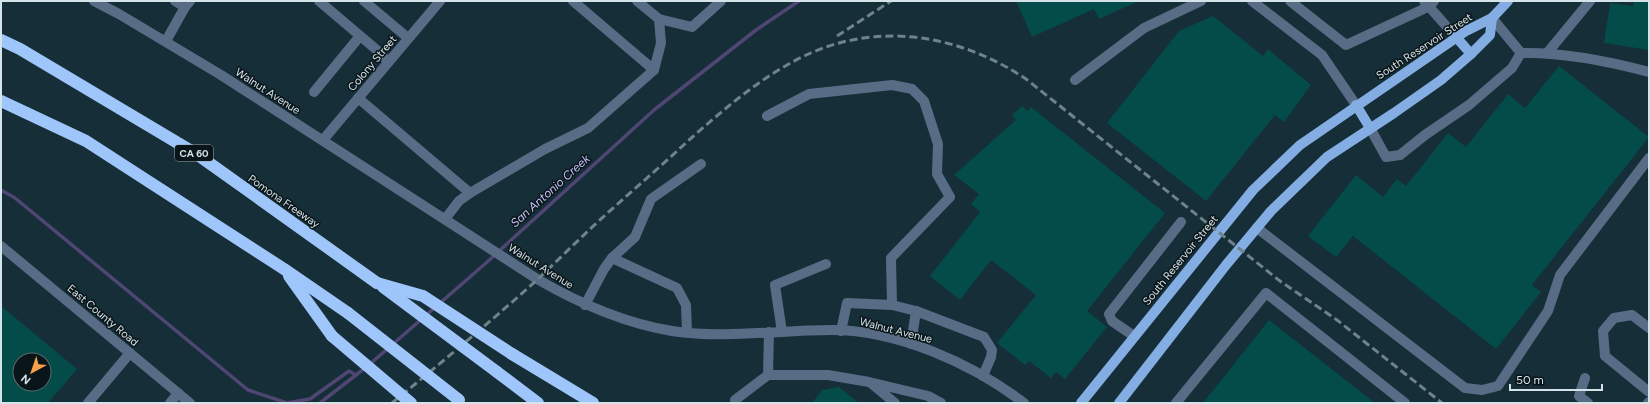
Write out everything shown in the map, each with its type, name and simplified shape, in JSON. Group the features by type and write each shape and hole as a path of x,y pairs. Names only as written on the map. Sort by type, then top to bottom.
{"highway":[{"name":"Pomona Freeway","path":"1,40 20,49 198,155 377,283 538,403"},
{"path":"1,101 86,142 284,268 348,312 462,401"},
{"path":"284,268 332,336 411,403"},
{"path":"377,283 423,296 512,354 593,403"}],"main road":[{"path":"1119,403 1226,265 1257,228 1313,168 1441,80 1472,54 1490,35 1492,18 1508,1"},
{"name":"South Reservoir Street","path":"1081,403 1252,190 1300,145 1456,37 1492,18"},
{"path":"1456,37 1472,54"},
{"path":"1356,105 1370,128"}],"street":[{"name":"Walnut Avenue","path":"94,1 166,42 323,140 537,279 585,305 638,324 708,334 841,331 866,333 911,344 951,358 983,376 1024,403"},
{"path":"166,42 188,4 175,1"},
{"path":"318,1 360,36 388,62"},
{"path":"364,1 408,38"},
{"name":"Colony Street","path":"323,140 440,1"},
{"path":"573,1 654,70"},
{"path":"637,1 659,19 692,27 721,1"},
{"path":"1075,80 1144,28 1201,1"},
{"path":"1252,1 1322,54 1356,105"},
{"path":"1290,1 1346,45 1429,3 1456,37"},
{"path":"1548,52 1590,1"},
{"path":"1492,18 1521,53"},
{"path":"445,219 458,201 470,192 545,149 588,128 654,70 661,43 659,19"},
{"path":"314,92 360,36"},
{"path":"1521,53 1548,52 1621,64 1649,72"},
{"path":"1370,128 1386,157 1400,155 1425,135 1469,105 1512,68 1521,53"},
{"path":"767,116 808,94 868,86 892,85 912,88 924,101 938,144 937,174 950,197 891,258 892,305"},
{"path":"358,98 470,192"},
{"path":"1257,228 1465,388 1482,390 1498,386 1548,311 1560,275 1649,158"},
{"path":"585,305 604,269 612,258 635,236 651,199 701,164"},
{"path":"1134,336 1112,320 1109,314 1181,222"},
{"name":"East County Road","path":"1,246 190,403"},
{"path":"612,258 677,288 686,305 688,332"},
{"path":"782,332 775,285 826,264"},
{"path":"1176,403 1266,293 1405,403"},
{"path":"841,331 847,303 892,305 916,311 984,337 992,350 991,357 983,376"},
{"path":"911,344 916,311"},
{"path":"1649,328 1632,315 1614,318 1603,331 1605,356 1649,392"},
{"path":"768,375 769,332"},
{"path":"88,403 130,353"},
{"path":"735,400 768,375 828,375 869,382 928,396 941,403"},
{"path":"1585,378 1579,396 1588,403"},
{"path":"869,382 895,403"},
{"path":"170,403 178,393"}],"building":[{"path":"1016,1 1139,1 1099,19 1094,9 1032,37"},
{"path":"1634,1 1649,1 1649,50 1604,43 1610,3 1633,6"},
{"path":"1213,16 1263,56 1268,49 1311,85 1284,122 1275,115 1206,201 1107,123 1179,31"},
{"path":"1559,66 1649,137 1532,285 1541,292 1496,349 1353,236 1336,257 1308,236 1356,175 1383,197 1397,179 1406,186 1448,133 1466,147 1508,94 1525,108"},
{"path":"1022,106 1027,111 1031,107 1165,213 1087,311 1107,327 1065,379 1056,372 1051,378 1029,361 1025,365 997,343 1036,295 991,260 960,300 930,276 980,212 971,204 979,194 954,175 1016,120 1012,115"},
{"path":"1,306 77,369 48,403 1,403"},
{"path":"1269,320 1375,403 1203,403"},
{"path":"839,387 859,403 812,403 822,390"}],"waterway":[{"name":"San Antonio Creek","path":"370,364 486,263 654,110 756,30 799,1"},
{"path":"1,190 15,198 248,390 287,403 310,399 349,371 356,375"},
{"name":"San Antonio Creek","path":"320,403 365,368"}],"railway":[{"path":"837,36 891,1"},
{"path":"392,403 519,296 600,219 689,140 752,88 786,65 823,48 849,41 876,37 902,36 928,39 954,45 1003,65 1026,79 1280,281 1337,320 1442,403"}]}
